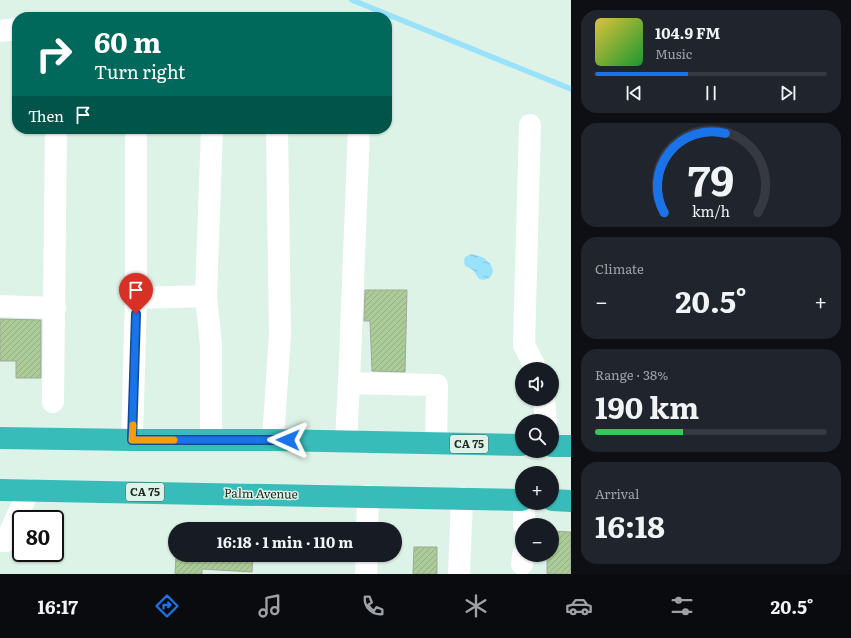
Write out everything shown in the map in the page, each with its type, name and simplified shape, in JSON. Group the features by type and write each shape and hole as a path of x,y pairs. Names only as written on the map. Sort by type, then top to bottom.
{"highway":[{"name":"CA 75","path":"0,438 273,440 515,445"},
{"path":"559,446 571,446"},
{"name":"Palm Avenue","path":"0,490 515,500"},
{"path":"559,500 571,501"}],"street":[{"path":"0,31 12,30"},
{"path":"530,125 524,345 532,362"},
{"path":"53,402 56,134"},
{"path":"132,440 136,298 136,134"},
{"path":"211,440 211,345 206,296 212,134"},
{"path":"273,440 280,334 277,134"},
{"path":"346,441 359,134"},
{"path":"136,298 206,296"},
{"path":"0,306 55,308"},
{"path":"349,383 437,385 436,443"},
{"path":"2,545 29,490"},
{"path":"368,496 368,522"},
{"path":"459,574 462,498"},
{"path":"366,574 367,562"}],"water":[{"path":"471,254 482,257 488,261 493,271 490,278 484,280 479,279 473,270 465,266 465,257"}],"building":[{"path":"365,290 407,290 405,372 372,371 370,321 364,321"},
{"path":"0,319 41,320 41,378 16,378 16,361 0,361"},
{"path":"559,531 571,532 571,574 547,574 547,562 559,562"},
{"path":"414,547 437,547 437,574 413,574"},
{"path":"176,562 253,562 252,572 202,569 202,574 175,574"}],"waterway":[{"path":"352,0 382,12"},
{"path":"392,16 571,89"}],"slow traffic":[{"path":"133,425 132,440 174,440"}],"route":[{"path":"136,314 132,440 288,440"}]}
